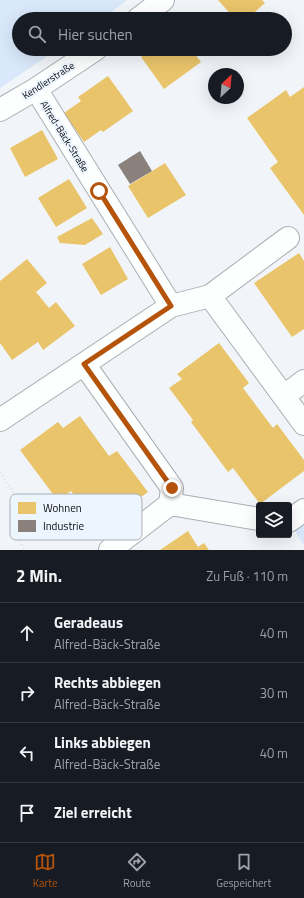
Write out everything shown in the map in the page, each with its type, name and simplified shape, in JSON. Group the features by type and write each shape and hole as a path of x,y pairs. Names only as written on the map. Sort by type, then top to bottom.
{"street":[{"path":"147,12 163,0"},
{"name":"Kendlerstraße","path":"0,110 36,89 86,56"},
{"name":"Alfred-Bäck-Straße","path":"36,89 171,306"},
{"path":"0,420 171,306 210,296 288,238"},
{"path":"210,296 304,424"},
{"path":"84,364 172,488 170,504 142,525"},
{"path":"284,396 304,381"},
{"path":"170,504 256,518"},
{"path":"292,519 304,510"},
{"path":"110,550 123,540"}],"path":[{"path":"0,472 14,494"},
{"path":"19,540 25,550"}],"shaded area":[{"path":"0,0 127,0 111,12 12,12 12,56 48,56 0,88"},
{"path":"304,524 304,543 303,544 295,531"}],"building: Wohnen":[{"path":"218,0 262,0 265,3 255,12 229,12"},
{"path":"196,56 201,62 164,89 141,57"},
{"path":"108,76 133,111 103,132 101,130 84,142 64,113 81,101 78,97"},
{"path":"304,87 304,215 270,168 278,162 247,118 286,90 290,97"},
{"path":"42,130 58,159 25,177 10,148"},
{"path":"165,163 186,195 148,218 128,186"},
{"path":"69,179 87,208 56,227 38,198"},
{"path":"92,218 103,234 85,245 60,243 57,237"},
{"path":"110,247 128,279 101,295 82,264"},
{"path":"299,253 304,261 304,329 292,337 254,283"},
{"path":"27,259 47,283 36,292 49,308 56,302 75,326 43,350 38,342 12,360 0,343 0,281"},
{"path":"219,343 249,383 243,388 273,428 277,424 304,460 304,471 263,502 258,502 233,468 228,472 191,422 193,420 169,388 182,379 177,374"},
{"path":"80,416 109,456 117,451 148,492 142,496 142,494 73,494 71,491 67,494 53,494 20,450 58,422 63,428"},
{"path":"188,531 198,547 204,543 209,550 160,550"}],"building: Industrie":[{"path":"140,151 152,171 130,184 118,165"}],"route":[{"path":"99,191 171,306 84,364 172,488"}]}
